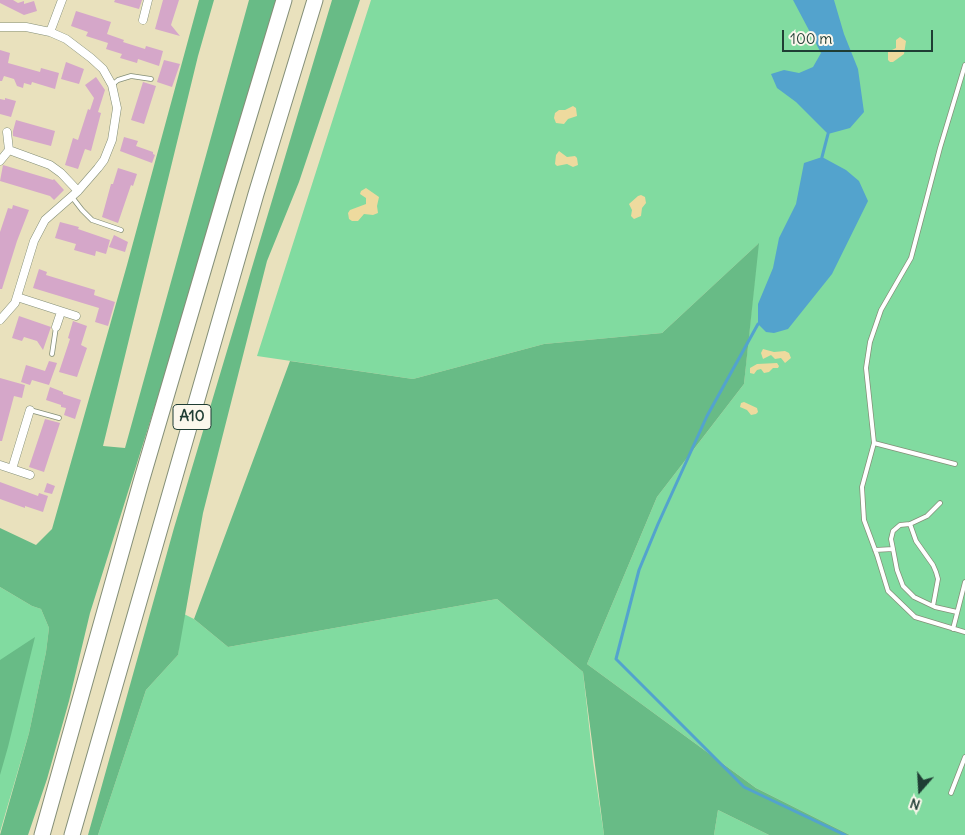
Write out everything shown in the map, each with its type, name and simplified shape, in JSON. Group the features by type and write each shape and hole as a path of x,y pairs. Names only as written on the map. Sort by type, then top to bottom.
{"highway":[{"name":"A10","path":"42,835 161,415 284,0"},
{"name":"A10","path":"72,835 256,194 315,0"}],"street":[{"path":"50,32 62,0"},
{"path":"143,20 148,0"},
{"path":"0,27 26,27 50,32 66,39 103,69 112,85 117,108 112,140 98,168 75,194 40,226 17,298 0,320"},
{"path":"0,161 9,150 7,132"},
{"path":"9,150 50,165 61,173 75,194"},
{"path":"17,298 76,316"},
{"path":"56,327 61,312"},
{"path":"12,469 30,410"},
{"path":"0,466 30,475"}],"lane":[{"path":"965,65 910,258 881,310 870,342 866,368 874,443 862,487 864,520 888,591 915,617 965,632"},
{"path":"112,85 118,80 131,76 151,79"},
{"path":"75,194 82,210 92,220 121,230"},
{"path":"52,354 56,327"},
{"path":"30,410 59,418"},
{"path":"874,443 955,464"},
{"path":"940,503 926,516 910,524 900,525 893,531 891,539 897,570 903,586 914,597 933,606 957,612"},
{"path":"910,524 916,541 933,565 938,579 933,606"},
{"path":"875,550 893,549"},
{"path":"953,629 965,582"},
{"path":"951,793 965,756"}],"green space":[{"path":"199,0 214,0 198,56 103,446 125,448 249,0 276,0 181,323 90,613 69,701 47,779 28,835 0,835 29,733 46,652 49,628 41,609 32,606 0,587 0,528 36,545 52,529 127,265"},
{"path":"332,0 360,0 299,182 267,261 203,513 178,655 146,690 98,835 88,835 174,528"},
{"path":"371,0 965,0 965,835 850,835 756,788 587,664 657,497 744,384 758,244 662,333 544,344 413,379 257,356"},
{"path":"759,243 744,384 657,497 587,664 756,788 850,835 769,835 718,810 714,835 604,835 583,672 497,599 228,647 194,619 290,361 413,379 544,344 662,333"},
{"path":"0,587 32,606 41,609 49,628 46,652 29,733 0,832"},
{"path":"497,599 583,672 604,835 98,835 146,690 178,655 182,613 194,619 228,647"},
{"path":"35,637 8,747 0,775 0,660"},
{"path":"718,810 769,835 714,835"}],"sand":[{"path":"900,37 906,41 904,54 890,62 888,60 888,52 896,48 896,40"},
{"path":"573,106 576,108 577,116 568,119 564,124 556,123 555,113"},
{"path":"559,151 567,157 575,156 578,165 573,167 567,164 557,166 555,164 556,155"},
{"path":"366,188 379,197 378,213 373,215 364,214 358,221 352,221 349,219 348,213 350,210 366,204 366,198 360,194"},
{"path":"641,195 645,197 646,203 642,208 641,216 634,219 631,216 632,210 629,204"},
{"path":"763,349 774,352 785,351 789,353 791,358 785,363 781,358 775,359 771,355 763,359 761,353"},
{"path":"777,363 778,368 773,368 769,372 764,373 761,369 757,370 754,374 750,373 750,368 757,364"},
{"path":"744,402 757,408 758,412 751,415 747,410 740,407 741,403"}],"water":[{"path":"793,0 834,0 844,34 858,69 864,112 850,128 828,134 796,102 777,88 771,74 784,70 799,73 813,67 821,53"},
{"path":"822,157 846,170 859,181 868,201 832,274 788,329 774,333 766,332 758,324 758,304 773,268 779,238 796,204 804,163"}],"building":[{"path":"0,0 13,0 18,3 24,1 24,4 34,1 37,11 24,15 0,3"},
{"path":"115,0 142,0 139,9 114,2"},
{"path":"163,0 179,0 171,25 180,36 155,29"},
{"path":"76,11 111,22 107,34 124,40 123,42 145,49 146,46 163,51 159,66 138,59 137,63 120,58 122,54 106,49 108,43 86,36 88,32 71,26"},
{"path":"0,50 10,53 8,63 40,72 41,68 59,73 55,89 32,82 31,85 24,83 23,88 17,86 14,79 4,76 2,81 0,81"},
{"path":"164,60 180,64 172,87 157,82"},
{"path":"66,62 84,69 79,84 61,79"},
{"path":"96,77 105,90 98,112 101,113 91,151 85,149 78,169 65,165 73,138 78,140 88,109 90,110 94,98 85,85"},
{"path":"143,82 156,86 144,124 131,120"},
{"path":"5,98 16,101 11,117 0,114 0,99 5,100"},
{"path":"16,120 55,131 51,146 13,136"},
{"path":"124,137 138,141 136,146 153,152 155,155 152,163 120,151"},
{"path":"3,165 54,179 64,190 54,200 50,196 0,181"},
{"path":"118,168 137,174 133,186 131,185 118,223 102,217 111,184 113,184"},
{"path":"13,205 29,210 2,289 0,289 0,232 8,208 12,209"},
{"path":"60,222 79,227 78,229 110,240 106,254 96,251 95,256 74,250 76,244 55,238"},
{"path":"114,235 128,242 125,252 109,247"},
{"path":"39,269 47,272 46,275 95,290 94,295 115,302 108,326 95,322 99,308 33,288"},
{"path":"19,316 51,327 43,350 37,341 24,337 22,341 12,338"},
{"path":"73,321 87,326 81,345 87,348 77,377 59,372 70,339 68,338"},
{"path":"49,361 57,363 49,385 32,380 30,385 21,382 26,365 45,371"},
{"path":"0,378 25,385 22,398 14,396 2,441 0,441"},
{"path":"50,387 81,400 75,419 64,415 66,408 46,400"},
{"path":"45,419 60,423 44,472 29,467"},
{"path":"0,482 38,496 39,493 48,496 43,512 0,499"},
{"path":"47,483 55,486 52,494 44,492"}],"waterway":[{"path":"822,157 828,134"},
{"path":"758,324 707,416 658,524 639,570 616,659 744,787 845,835"}]}
